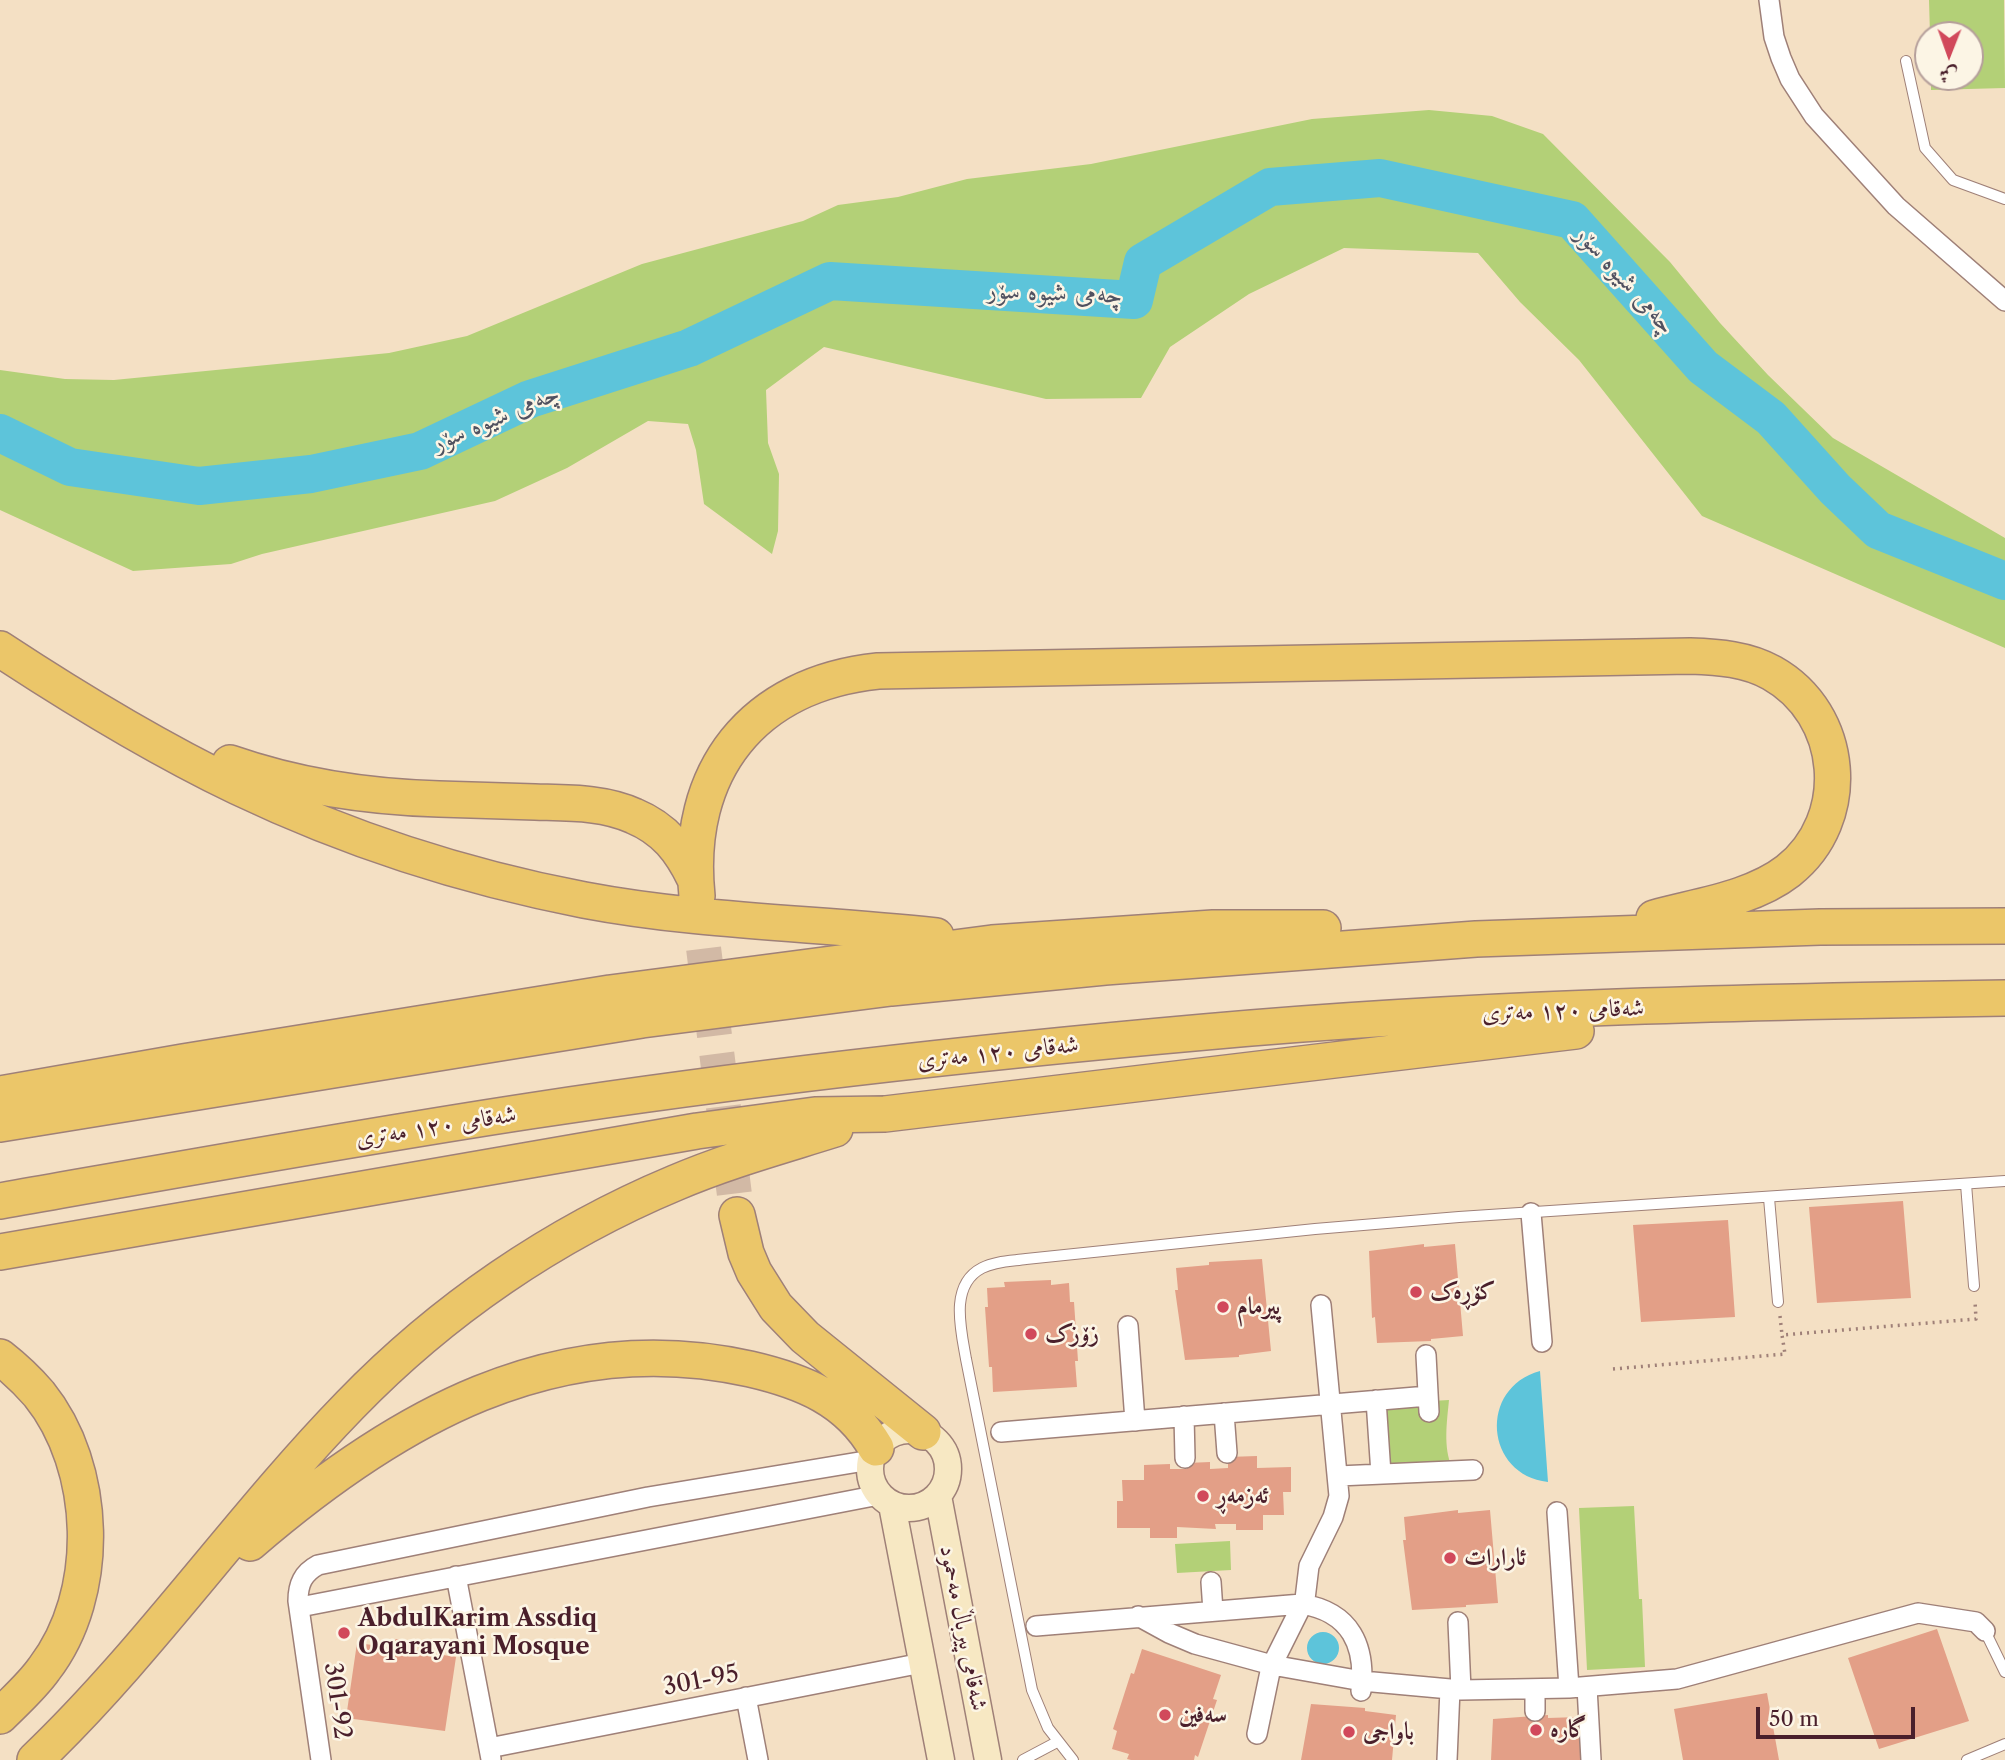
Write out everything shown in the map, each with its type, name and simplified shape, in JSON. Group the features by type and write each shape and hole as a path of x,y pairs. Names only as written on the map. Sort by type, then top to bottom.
{"highway":[{"path":"0,649 130,729 237,786 349,835 466,873 585,900 706,916 992,943"},
{"path":"130,729 246,769 340,789 435,799 579,803 612,809 633,815 670,838 684,858 696,887 695,848 701,809 707,790 726,754 748,729 773,707 813,685 856,673 1690,656 1714,657 1759,666 1786,682 1803,698 1817,717 1824,731 1832,761 1829,808 1824,823 1808,850 1786,873 1757,889 1592,933"},
{"path":"0,1125 642,1020 891,988 1105,967 1476,939 1820,927 2005,926"},
{"path":"0,1094 610,993 992,943 1213,929 1344,927 1476,939"},
{"name":"شەقامی ١٢٠ مەتری","path":"0,1201 531,1111 840,1070 1209,1031 1476,1014 1823,1001 2005,998"},
{"path":"0,1252 697,1132 815,1115 885,1114 1823,1001"},
{"path":"108,1683 288,1472 350,1404 407,1350 471,1299 529,1259 586,1226 675,1182 885,1114"},
{"path":"737,1215 746,1253 754,1272 776,1307 805,1337 923,1432"},
{"path":"0,1357 22,1375 40,1395 55,1420 71,1451 85,1514 82,1580 76,1607 62,1640 45,1668 0,1716"},
{"path":"35,1760 233,1559 308,1496 414,1424 463,1400 526,1376 576,1364 642,1357 733,1365 774,1374 825,1394 850,1413 862,1427 873,1454"}],"main road":[{"path":"873,1454 883,1440 900,1430 923,1432"},
{"name":"شەقامی پیرباڵ مەحمود","path":"923,1432 932,1436 946,1454 949,1476 939,1496 990,1759"},
{"name":"شەقامی پیرباڵ مەحمود","path":"873,1454 871,1478 886,1500 941,1760"},
{"path":"886,1500 904,1508 916,1508 929,1504 939,1496"}],"street":[{"path":"1769,0 1774,37 1781,58 1790,79 1814,116 1896,206 2005,301"},
{"path":"1531,1213 1542,1342"},
{"path":"1257,1734 1272,1665 1302,1604 1309,1566 1339,1496 1321,1305"},
{"path":"1128,1326 1135,1420"},
{"path":"1001,1432 1376,1400 1429,1404 1426,1355"},
{"path":"1376,1400 1381,1474"},
{"path":"1224,1413 1227,1453"},
{"path":"1184,1416 1185,1458"},
{"name":"301-92","path":"321,1760 300,1607 300,1585 309,1570 318,1565 873,1454"},
{"path":"1338,1476 1473,1470"},
{"path":"300,1607 456,1576 886,1500"},
{"path":"1557,1512 1578,1688 1591,1760"},
{"path":"456,1576 490,1754"},
{"path":"1211,1582 1213,1611"},
{"path":"1036,1626 1302,1604 1329,1612 1339,1619 1356,1640 1363,1663 1361,1687"},
{"path":"1138,1616 1187,1648 1219,1659 1272,1665 1361,1687 1456,1689 1578,1688 1677,1679 1918,1613 1976,1622 1985,1631"},
{"path":"1447,1760 1456,1689 1458,1622"},
{"name":"301-95","path":"490,1754 746,1697 922,1663"},
{"path":"1535,1689 1535,1711"},
{"path":"746,1697 758,1760"}],"lane":[{"path":"1906,61 1925,148 1953,180 2005,199"},
{"path":"1073,1760 1057,1742 1044,1720 1032,1690 966,1359 960,1301 972,1276 982,1268 1000,1262 1315,1229 2005,1181"},
{"path":"1966,1184 1974,1286"},
{"path":"1769,1198 1778,1302"},
{"path":"1985,1631 2005,1672"},
{"path":"1023,1760 1057,1742"},
{"path":"1967,1760 2005,1744"}],"path":[{"path":"1613,1369 1785,1354 1782,1335 1976,1319 1974,1286"}],"green space":[{"path":"1929,0 2004,0 2005,88 1984,89 1984,21 1930,21"},
{"path":"1429,110 1492,116 1543,134 1670,262 1720,323 1768,375 1833,438 2005,538 2005,648 1702,516 1579,360 1520,302 1478,253 1344,248 1249,294 1170,347 1141,398 1046,399 824,347 766,390 768,443 779,474 778,531 772,554 704,504 696,450 688,424 648,421 567,468 495,501 262,554 231,564 133,571 0,510 0,370 65,379 114,380 389,353 467,336 642,264 803,221 838,205 898,197 967,179 1091,164 1312,119"},
{"path":"1449,1400 1447,1443 1452,1467 1383,1469 1378,1404"},
{"path":"1634,1506 1645,1667 1587,1670 1579,1508"},
{"path":"1230,1541 1231,1570 1177,1573 1175,1544"}],"water":[{"path":"1540,1371 1548,1482 1527,1476 1511,1464 1501,1448 1497,1430 1499,1412 1506,1395 1520,1380"},
{"path":"1323,1632 1335,1636 1339,1648 1335,1660 1323,1664 1311,1660 1307,1648 1311,1636"}],"building":[{"path":"1903,1201 1911,1298 1817,1303 1809,1207"},
{"path":"1728,1220 1735,1317 1641,1322 1633,1225"},
{"name":"کۆڕەک","path":"1424,1244 1424,1247 1455,1244 1463,1336 1431,1341 1377,1343 1375,1317 1372,1318 1369,1251"},
{"name":"پیرمام","path":"1262,1259 1271,1351 1239,1357 1185,1360 1175,1290 1178,1290 1176,1268 1209,1265 1209,1262"},
{"name":"زۆزک","path":"1051,1280 1051,1285 1069,1283 1070,1302 1074,1302 1077,1387 993,1392 985,1307 988,1307 987,1288 1005,1287 1004,1282"},
{"name":"ئەزمەڕ","path":"1257,1456 1257,1468 1291,1467 1291,1492 1283,1492 1284,1515 1263,1515 1263,1530 1236,1530 1236,1524 1215,1524 1216,1529 1177,1527 1177,1538 1150,1538 1150,1528 1117,1528 1117,1501 1123,1501 1122,1480 1144,1480 1144,1465 1170,1464 1170,1469 1187,1469 1187,1463 1210,1462 1210,1469 1228,1468 1228,1457"},
{"name":"ئارارات","path":"1458,1510 1458,1513 1490,1510 1498,1603 1412,1610 1403,1540 1406,1540 1404,1517"},
{"path":"1937,1629 1969,1721 1879,1749 1848,1658"},
{"path":"396,1639 407,1642 411,1650 456,1657 445,1731 346,1718 357,1643 388,1647"},
{"name":"سەفین","path":"1142,1649 1221,1675 1213,1699 1217,1700 1198,1757 1195,1755 1194,1760 1131,1760 1127,1759 1129,1754 1112,1749 1117,1731 1113,1729 1131,1673 1134,1674"},
{"path":"1767,1693 1779,1760 1683,1760 1674,1709"},
{"name":"باواجی","path":"1311,1704 1365,1708 1365,1711 1396,1715 1392,1760 1301,1760"},
{"name":"گارە","path":"1548,1715 1548,1718 1579,1717 1581,1760 1491,1760 1493,1719"}],"waterway":[{"name":"چەمی شیوە سۆر","path":"0,433 70,467 199,486 311,474 420,451 530,399 689,348 830,281 1134,300 1143,262 1270,187 1380,178 1572,220 1703,367 1771,418 1835,489 1878,530 2005,581"}],"tunnel":[{"path":"697,896 737,1215"}],"place":[{"name":"کۆڕەک","path":"1416,1292"},
{"name":"پیرمام","path":"1223,1307"},
{"name":"زۆزک","path":"1031,1334"},
{"name":"ئەزمەڕ","path":"1203,1496"},
{"name":"ئارارات","path":"1450,1558"},
{"name":"AbdulKarim Assdiq Oqarayani Mosque","path":"344,1633"},
{"name":"سەفین","path":"1165,1715"},
{"name":"گارە","path":"1536,1730"},
{"name":"باواجی","path":"1349,1732"}]}
